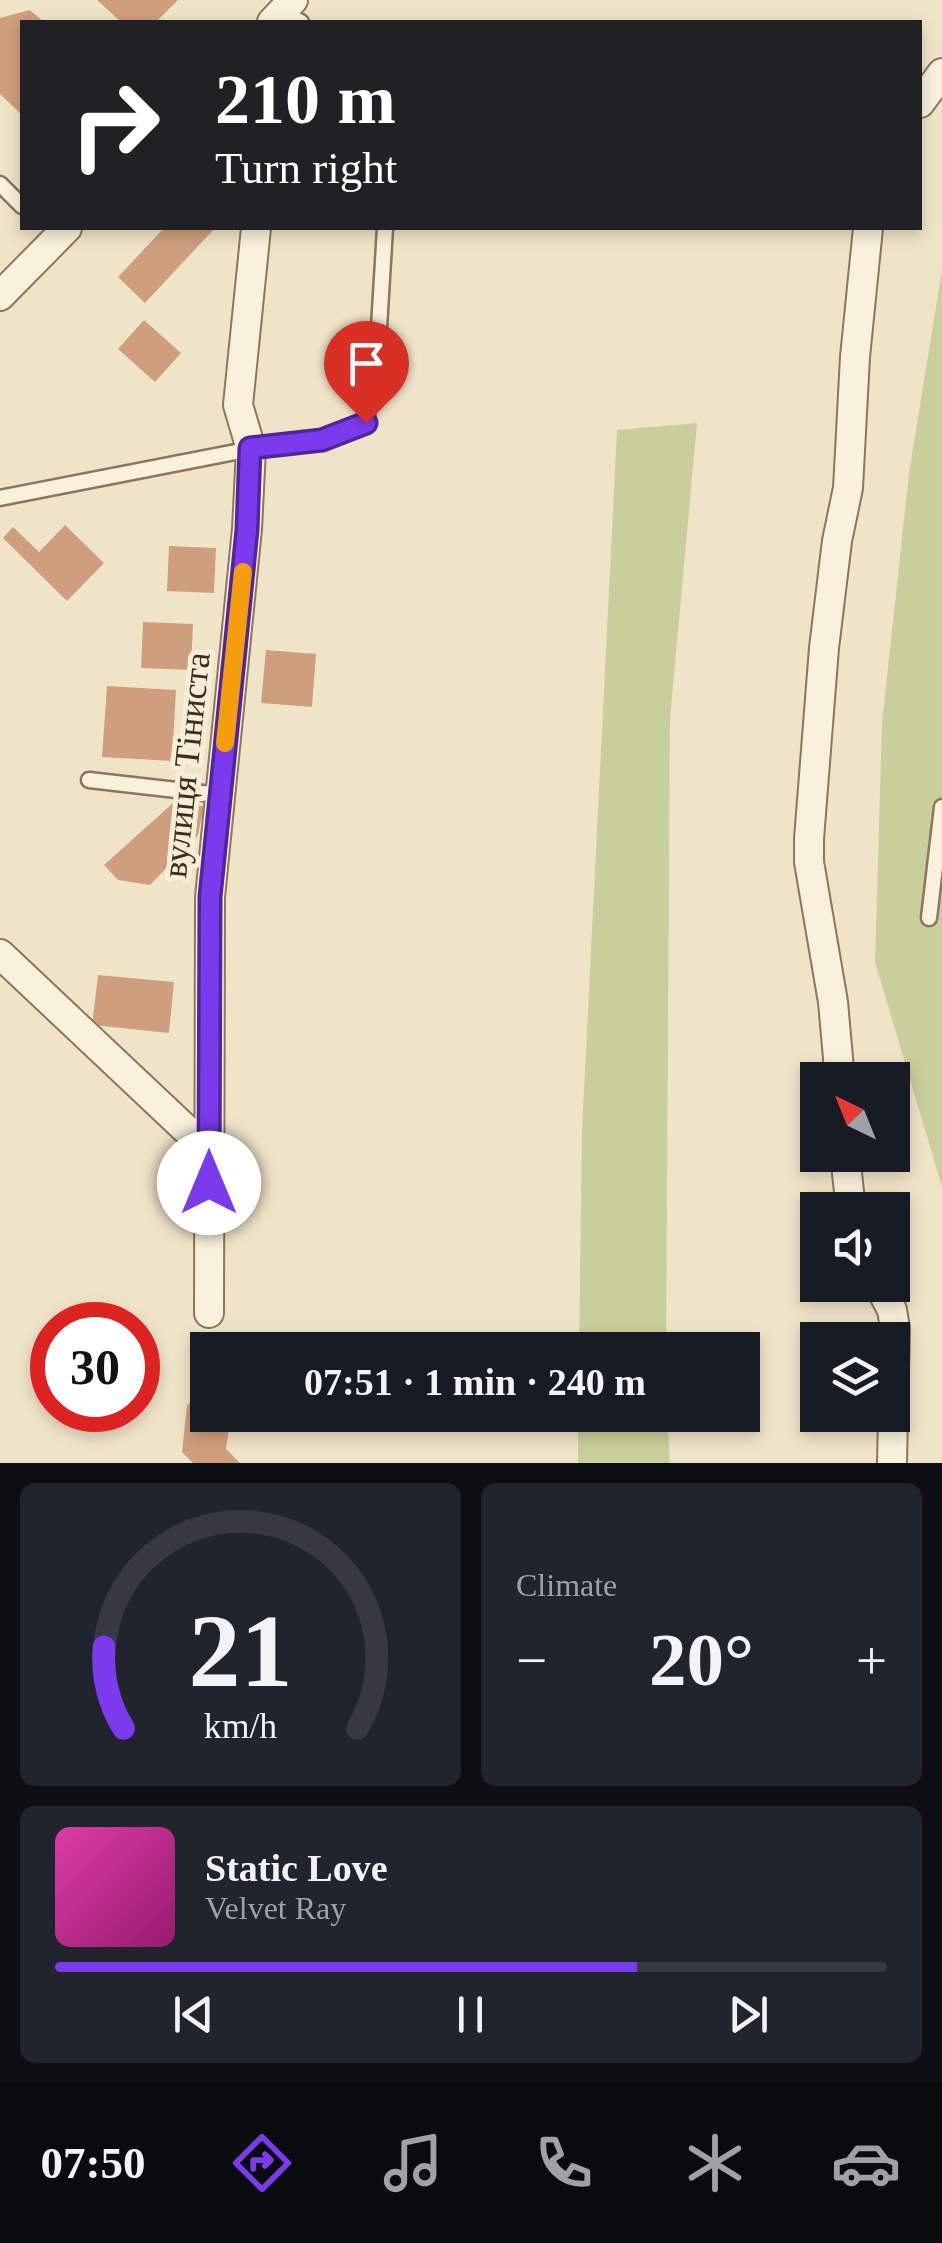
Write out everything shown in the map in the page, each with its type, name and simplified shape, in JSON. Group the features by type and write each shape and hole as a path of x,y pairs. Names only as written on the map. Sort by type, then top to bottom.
{"street":[{"path":"922,100 942,72"},
{"name":"вулиця Тіниста","path":"209,1312 210,897 247,530 250,448 238,404 256,230"},
{"path":"838,1062 833,1002 809,862 809,839 824,648 837,540 848,488 855,357 868,230"},
{"path":"5,282 56,231"},
{"path":"0,954 209,1151"},
{"path":"888,1302 896,1328 892,1463"}],"lane":[{"path":"0,184 20,204"},
{"path":"0,498 250,448 322,440 366,423 378,344 385,230"},
{"path":"89,780 220,795"},
{"path":"930,918 942,807"}],"green space":[{"path":"942,270 942,1187 910,1080 910,1062 905,1062 875,962 882,723 909,473"},
{"path":"697,423 670,719 666,1332 579,1332 582,1130 617,430"},
{"path":"578,1432 668,1432 670,1463 578,1463"}],"building":[{"path":"97,0 178,0 158,20 119,20"},
{"path":"30,10 42,20 20,20 20,113 0,94 0,18"},
{"path":"162,230 213,230 145,303 118,277"},
{"path":"144,320 181,353 155,382 118,349"},
{"path":"65,525 104,563 67,601 3,538 13,527 39,552"},
{"path":"169,546 216,548 214,593 167,591"},
{"path":"143,622 193,624 191,670 141,668"},
{"path":"266,650 316,654 312,707 261,703"},
{"path":"107,686 176,690 172,761 102,757"},
{"path":"173,803 204,806 198,835 150,885 118,880 104,865"},
{"path":"98,975 174,982 169,1033 92,1025"},
{"path":"190,1403 190,1432 228,1432 226,1449 240,1463 193,1463 182,1452"}],"slow traffic":[{"path":"225,743 243,572"}],"route":[{"path":"209,1183 210,897 247,530 250,448 322,440 366,423"}]}
